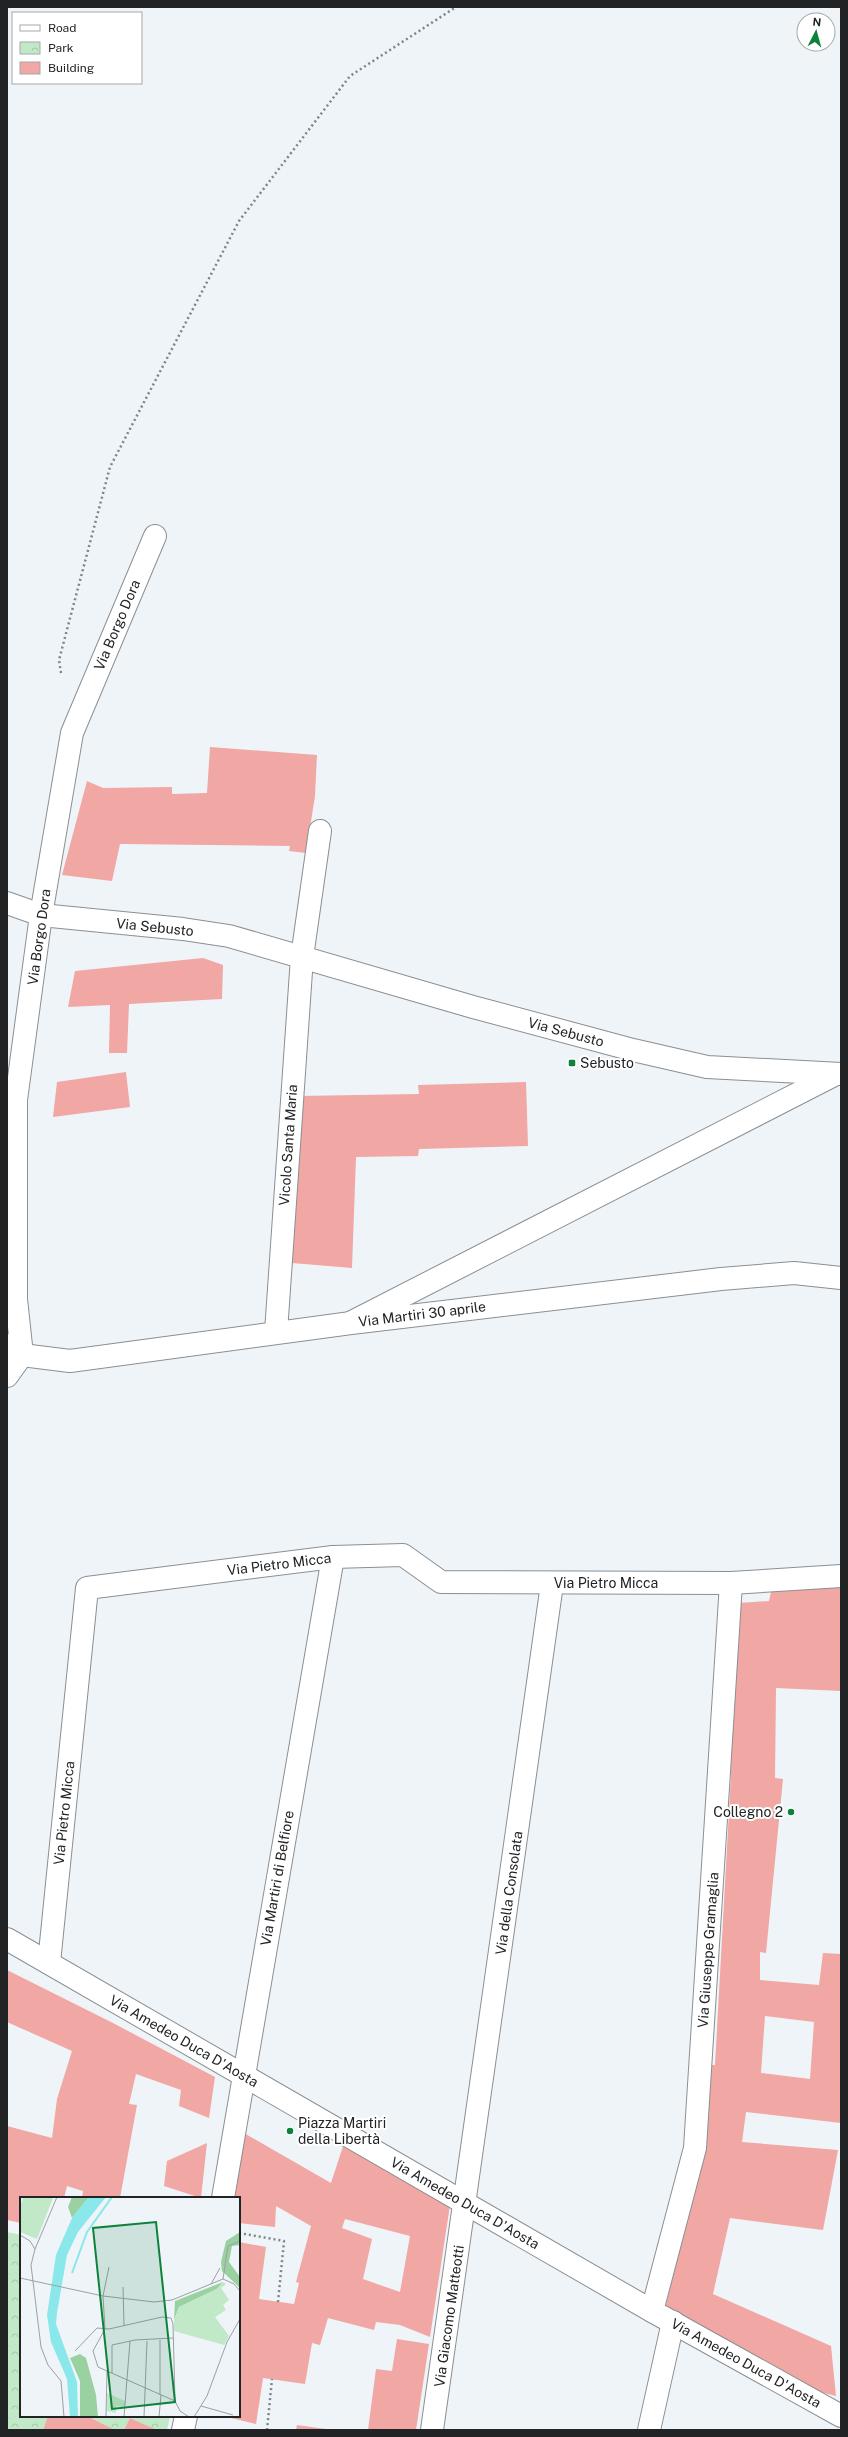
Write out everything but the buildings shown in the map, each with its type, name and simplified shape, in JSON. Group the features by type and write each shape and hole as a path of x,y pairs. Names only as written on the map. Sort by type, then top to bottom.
{"street":[{"name":"Via Borgo Dora","path":"14,1350 16,1299 16,1100 41,915 72,733 154,536"},
{"path":"302,957 320,831"},
{"name":"Via Sebusto","path":"7,903 41,915 198,931 229,936 473,1007 632,1050 707,1067 838,1074"},
{"name":"Vicolo Santa Maria","path":"276,1332 302,957"},
{"name":"Via Sebusto","path":"351,1322 838,1074"},
{"name":"Via Martiri 30 aprile","path":"14,1350 70,1361 351,1322 721,1279 794,1273 841,1278"},
{"path":"7,1376 14,1350"},
{"name":"Via Pietro Micca","path":"49,1963 88,1588 333,1558 403,1555 442,1582 552,1584 731,1583 841,1576"},
{"name":"Via Martiri di Belfiore","path":"223,2197 333,1558"},
{"name":"Via Giuseppe Gramaglia","path":"652,2311 695,2148 731,1583"},
{"name":"Via della Consolata","path":"465,2203 552,1584"},
{"name":"Via Amedeo Duca D'Aosta","path":"7,1939 652,2311 841,2416"},
{"name":"Via Giacomo Matteotti","path":"432,2430 465,2203"},
{"path":"649,2430 673,2322"},
{"path":"183,2430 186,2417"}],"path":[{"path":"61,674 59,660 110,467 239,221 350,76 456,7"},
{"path":"240,2233 284,2241 278,2302"},
{"path":"267,2430 272,2379"}],"green space":[{"path":"7,2232 20,2235 20,2417 48,2417 43,2430 7,2430"},
{"path":"89,2417 170,2417 167,2430 157,2430 130,2418 124,2430 115,2430"}],"place":[{"name":"Sebusto","path":"572,1063"},
{"name":"Collegno 2","path":"791,1812"},
{"name":"Piazza Martiri della Libertà","path":"290,2131"}]}
